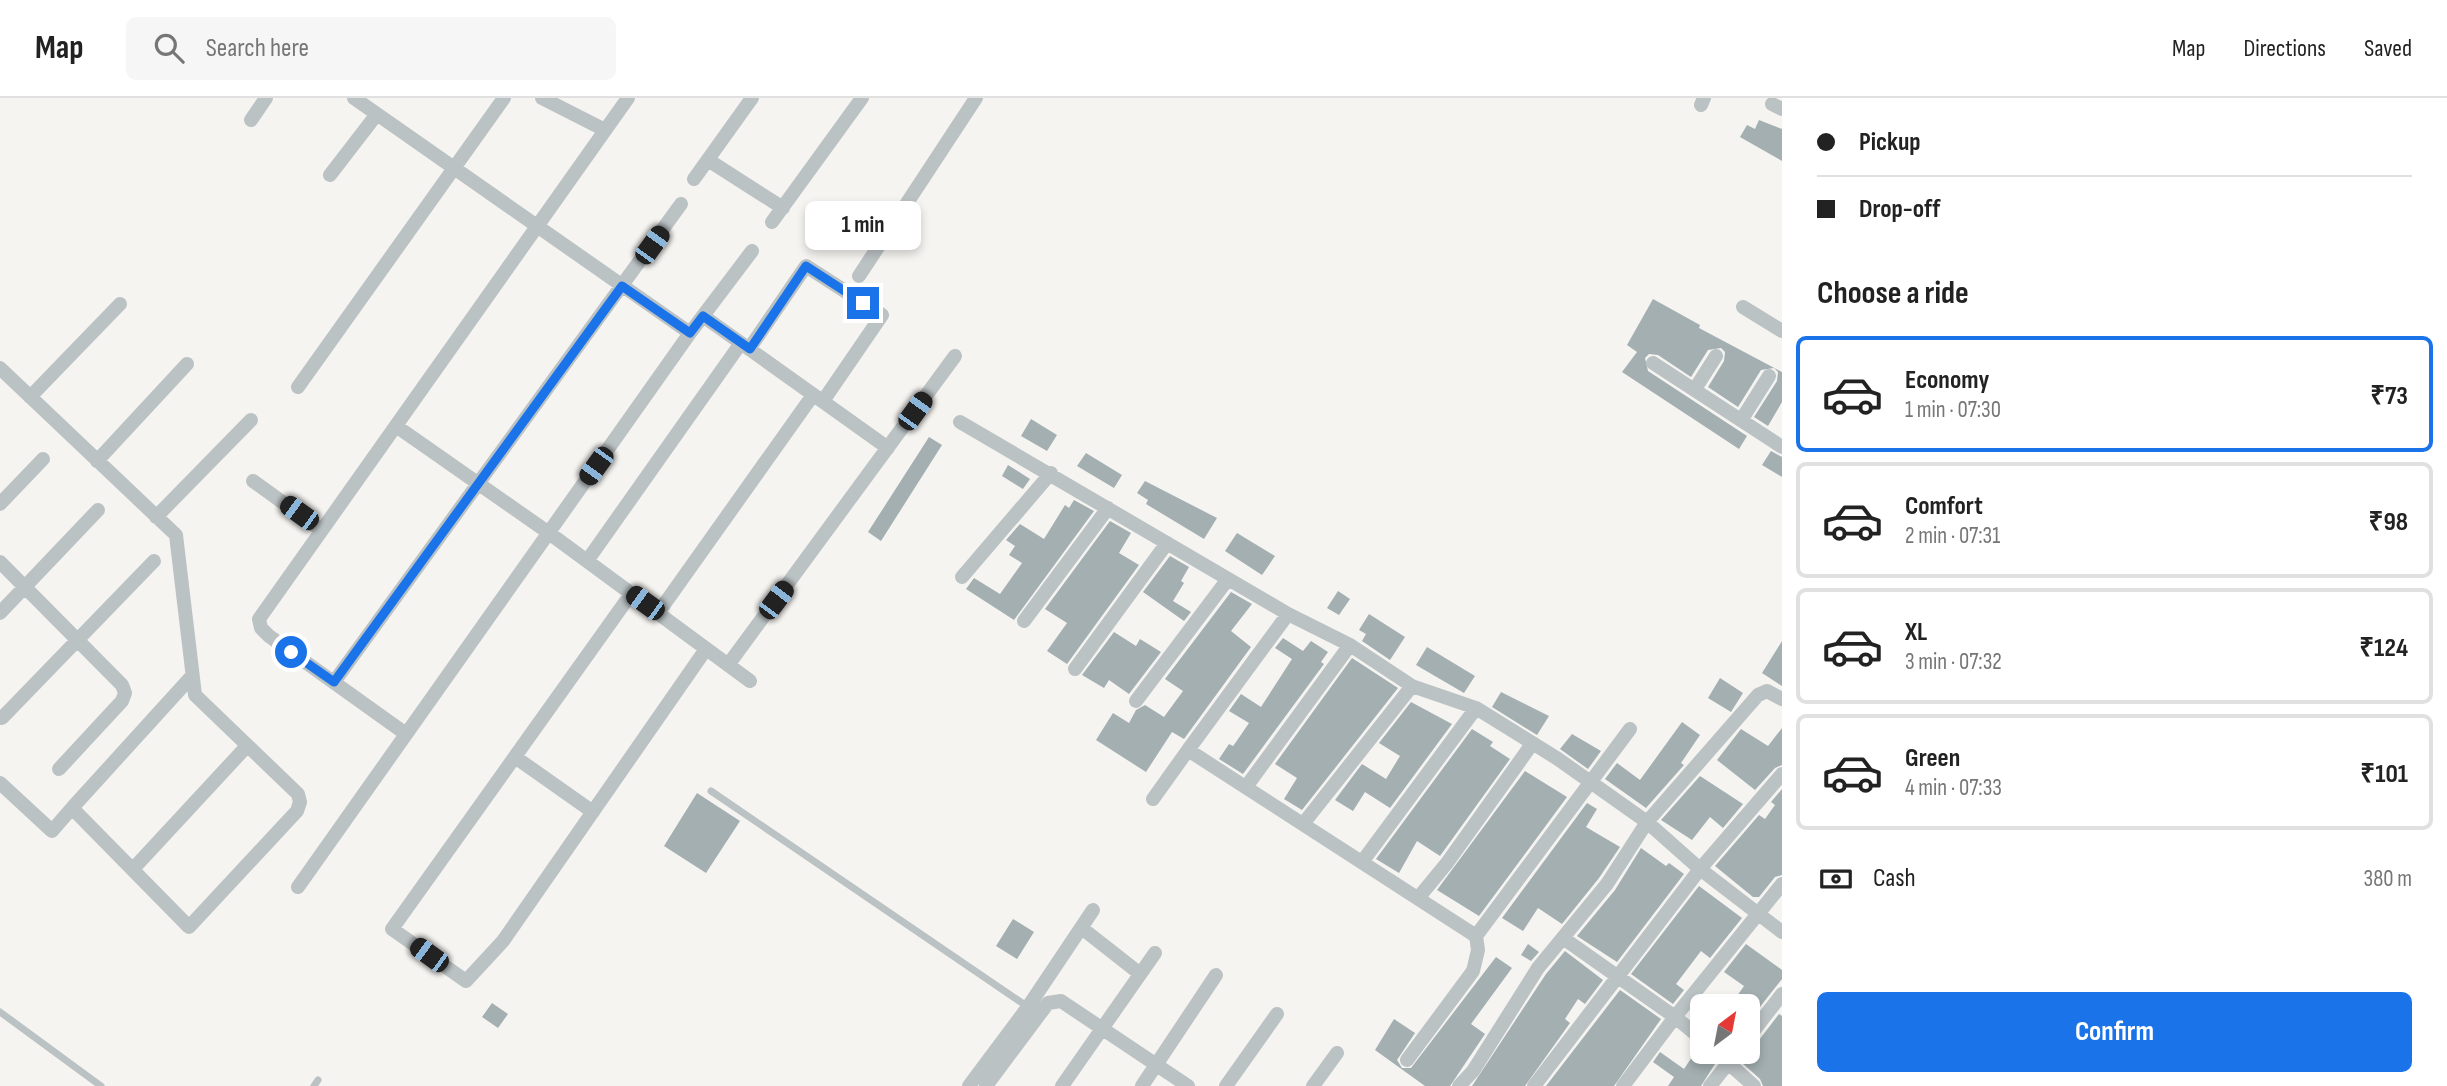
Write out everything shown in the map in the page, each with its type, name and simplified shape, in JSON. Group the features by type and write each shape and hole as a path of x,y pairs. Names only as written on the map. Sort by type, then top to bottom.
{"street":[{"path":"251,120 266,98"},
{"path":"354,98 690,333"},
{"path":"298,387 504,98"},
{"path":"542,98 605,130"},
{"path":"406,734 269,636 261,628 259,620 628,98"},
{"path":"694,179 752,98"},
{"path":"772,222 862,98"},
{"path":"859,276 976,98"},
{"path":"330,175 377,114"},
{"path":"708,160 783,208"},
{"path":"334,682 681,204"},
{"path":"298,887 690,333 751,251"},
{"path":"587,561 806,266 882,315 658,613"},
{"path":"30,397 120,304"},
{"path":"1743,307 1782,330"},
{"path":"703,316 888,448"},
{"path":"728,665 955,356"},
{"path":"1695,389 1716,356"},
{"path":"1653,363 1782,447"},
{"path":"97,461 187,364"},
{"path":"0,368 176,535 195,695 298,794 300,802 297,811 190,927 72,808"},
{"path":"1742,419 1769,376"},
{"path":"156,517 251,420"},
{"path":"960,422 1288,614 1350,645 1412,686 1476,708 1647,822 1700,869 1782,932"},
{"path":"396,426 549,533 750,681"},
{"path":"0,504 43,459"},
{"path":"962,577 1051,473"},
{"path":"253,481 321,530"},
{"path":"1024,621 1108,508"},
{"path":"0,613 98,510"},
{"path":"1074,669 1167,543"},
{"path":"2,718 154,561"},
{"path":"0,562 122,685 125,693 122,701 60,769"},
{"path":"1136,701 1228,579"},
{"path":"631,594 392,929 466,981 503,941 706,649"},
{"path":"1153,799 1288,614"},
{"path":"1246,787 1350,645"},
{"path":"0,783 52,831 192,676"},
{"path":"1303,824 1412,686"},
{"path":"1459,1086 1474,1071 1538,968 1607,884 1647,822 1758,695 1768,691 1782,698"},
{"path":"1362,862 1476,708"},
{"path":"1407,1060 1473,971 1478,950 1476,936 1630,729"},
{"path":"1419,897 1447,863 1532,744"},
{"path":"132,870 247,746"},
{"path":"1188,750 1476,936"},
{"path":"515,757 593,812"},
{"path":"1534,1086 1700,869 1782,774"},
{"path":"1623,1086 1757,912 1782,884"},
{"path":"969,1086 1028,1007 1093,910"},
{"path":"1088,933 1139,973"},
{"path":"1563,938 1690,1030"},
{"path":"1062,1086 1155,953"},
{"path":"1142,1086 1216,975"},
{"path":"1760,1022 1782,994"},
{"path":"986,1086 1048,1003 1061,1001 1188,1086"},
{"path":"1226,1086 1277,1014"},
{"path":"1313,1086 1338,1053"},
{"path":"1710,1086 1727,1064"},
{"path":"1738,1064 1754,1086"}],"lane":[{"path":"711,791 1028,1007"},
{"path":"0,1012 101,1086"}],"building":[{"path":"1759,120 1782,129 1782,161 1740,137 1747,125 1755,129"},
{"path":"1653,299 1700,325 1699,328 1782,372 1782,402 1768,426 1754,417 1777,381 1778,372 1774,368 1761,370 1738,407 1708,387 1724,361 1725,352 1721,348 1708,350 1691,377 1658,355 1649,354 1645,358 1648,371 1747,436 1739,449 1622,372 1637,352 1627,345"},
{"path":"1031,419 1057,435 1047,451 1021,436"},
{"path":"929,437 942,445 881,541 868,532"},
{"path":"1771,451 1782,457 1782,477 1762,465"},
{"path":"1086,453 1122,475 1114,488 1077,466"},
{"path":"1008,465 1030,479 1023,489 1002,476"},
{"path":"1145,481 1217,518 1204,539 1146,504 1148,500 1137,493"},
{"path":"1074,500 1094,511 1014,620 966,589 974,578 1000,594 1022,563 1009,555 1015,546 1006,540 1020,524 1044,539 1065,505 1069,508"},
{"path":"1110,521 1131,533 1119,553 1139,565 1067,664 1047,651 1067,623 1045,609"},
{"path":"1237,533 1275,556 1262,575 1225,551"},
{"path":"1170,556 1189,567 1181,581 1184,583 1173,601 1191,612 1184,621 1143,592"},
{"path":"1338,591 1350,599 1339,615 1327,608"},
{"path":"1231,592 1252,604 1231,631 1251,647 1184,739 1172,732 1146,772 1096,740 1113,713 1129,723 1136,710 1145,705 1164,717 1183,691 1165,679"},
{"path":"1369,614 1405,637 1390,660 1362,641 1366,634 1359,630"},
{"path":"1114,632 1136,646 1140,639 1161,652 1129,694 1109,680 1104,688 1082,675"},
{"path":"1283,638 1303,651 1311,641 1328,652 1321,662 1324,664 1243,774 1219,759 1229,744 1233,746 1249,723 1229,711 1241,694 1261,707 1292,659 1275,648"},
{"path":"1782,641 1782,686 1762,673"},
{"path":"1427,647 1475,676 1464,693 1416,665"},
{"path":"1352,658 1398,688 1302,810 1284,799 1297,778 1275,764"},
{"path":"1720,678 1743,693 1731,712 1708,698"},
{"path":"1501,692 1549,716 1537,735 1492,707"},
{"path":"1411,702 1452,724 1390,808 1365,792 1353,811 1335,800 1362,764 1386,779 1400,756 1379,743"},
{"path":"1682,722 1700,735 1681,763 1684,765 1646,808 1605,779 1617,763 1640,780"},
{"path":"1782,728 1782,765 1775,768 1755,790 1717,760 1741,729 1768,746"},
{"path":"1472,729 1493,742 1490,746 1510,759 1440,856 1417,841 1399,873 1376,859"},
{"path":"1572,734 1601,751 1588,769 1560,749"},
{"path":"1525,771 1567,797 1479,916 1437,890"},
{"path":"1700,776 1743,804 1723,828 1710,817 1692,840 1661,820"},
{"path":"1782,789 1782,875 1775,877 1759,897 1753,897 1715,866 1759,815 1765,819 1775,805 1771,802"},
{"path":"697,793 740,821 706,873 664,846"},
{"path":"1587,803 1597,809 1586,827 1620,847 1562,924 1538,908 1523,931 1502,918"},
{"path":"1641,848 1666,866 1669,863 1684,874 1617,962 1577,936 1615,890"},
{"path":"1699,886 1742,918 1710,958 1701,951 1676,984 1684,990 1673,1004 1631,974"},
{"path":"1013,919 1034,932 1017,959 996,946"},
{"path":"1528,944 1539,952 1531,961 1521,955"},
{"path":"1746,944 1782,970 1782,979 1760,1007 1760,994 1738,994 1744,986 1724,972"},
{"path":"1565,951 1603,980 1585,1004 1578,999 1565,1019 1570,1023 1525,1086 1472,1086 1546,974"},
{"path":"1496,957 1512,968 1471,1024 1485,1034 1450,1086 1425,1086 1375,1050 1394,1019 1415,1033 1397,1060 1402,1068 1411,1068"},
{"path":"1620,990 1661,1019 1614,1086 1546,1086"},
{"path":"492,1003 508,1014 498,1028 482,1017"},
{"path":"1779,1014 1782,1016 1782,1086 1763,1086 1760,1079 1743,1064 1760,1064 1760,1039"},
{"path":"1660,1052 1684,1069 1690,1060 1690,1064 1715,1064 1701,1086 1668,1086 1674,1077 1653,1062"}],"route":[{"path":"291,652 334,682 622,286 690,333 703,316 750,349 806,266 863,303"}]}
